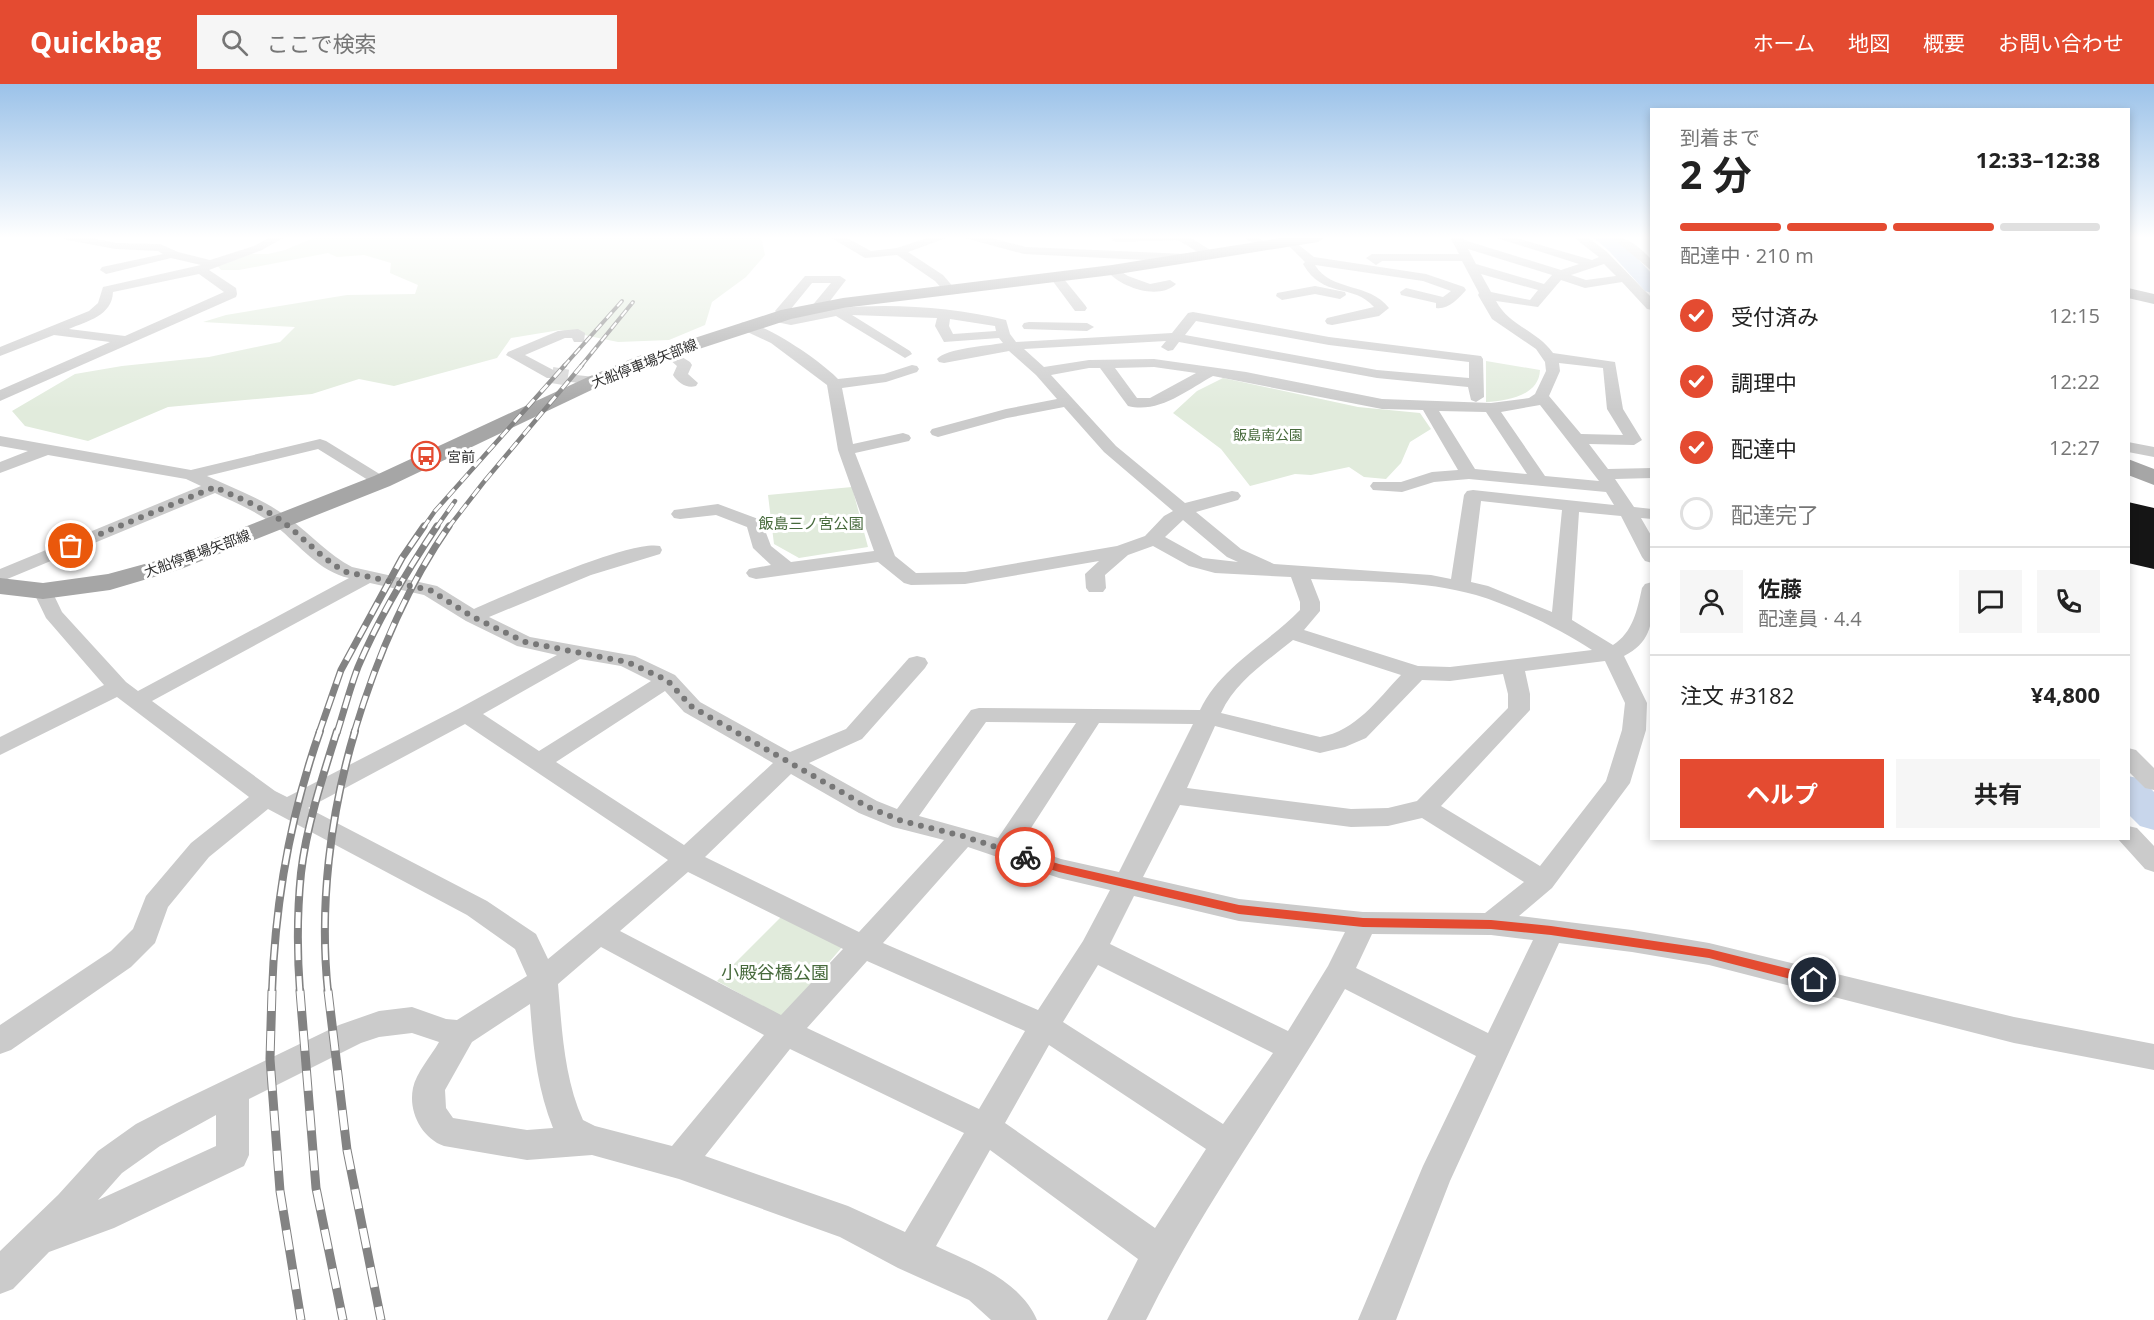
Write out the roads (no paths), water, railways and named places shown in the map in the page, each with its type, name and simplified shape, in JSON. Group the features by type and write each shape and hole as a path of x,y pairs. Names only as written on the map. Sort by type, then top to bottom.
{"main road":[{"name":"大船停車場矢部線","path":"0,586 43,591 110,582 142,573 282,522 382,481 586,380 782,316 818,307 911,295"},
{"path":"2135,295 2154,299"},
{"path":"2130,467 2154,478"}],"street":[{"path":"0,352 94,314 104,306 108,295"},
{"path":"0,396 229,295"},
{"path":"796,295 782,311 785,322 838,312 883,309 953,314 1001,322 1008,340 1041,372 1110,449 1234,552 1270,570"},
{"path":"818,307 828,295"},
{"path":"950,295 953,299 953,314 942,326 950,339 1176,337 1377,374 1476,383"},
{"path":"1070,295 1080,308"},
{"path":"1338,295 1382,309"},
{"path":"1362,295 1371,298 1382,309"},
{"path":"1415,295 1443,303 1454,295"},
{"path":"1041,372 1104,363 1154,363 1211,371 1382,404 1484,408 1526,404 1541,396 1553,371 1550,357 1541,346 1497,316 1484,295"},
{"path":"1487,295 1533,304 1542,295"},
{"path":"1335,318 1382,309"},
{"path":"838,312 905,354"},
{"path":"1154,363 1193,316 1329,341 1476,359 1476,383 1484,408 1539,480"},
{"path":"746,326 776,340 828,377 834,384 846,450 884,555 911,579 965,578 1121,551 1154,539 1170,520 1195,505 1233,496"},
{"path":"1029,326 1100,328 1107,338"},
{"path":"48,331 129,340"},
{"path":"552,375 513,355 563,334 578,333 579,339"},
{"path":"944,359 1008,340"},
{"path":"1314,391 1329,341"},
{"path":"669,352 685,365 680,375 690,383"},
{"path":"1550,357 1610,365 1615,410 1634,440 1578,439"},
{"path":"1104,363 1133,403 1153,403 1211,371"},
{"path":"834,384 886,378 912,369"},
{"path":"1541,396 1578,439 1607,480 1650,554"},
{"path":"938,432 1067,402"},
{"path":"1428,405 1469,474"},
{"path":"846,450 903,438"},
{"path":"0,441 191,475 262,509 282,522 333,565 346,572 430,590 473,617 525,642 627,662 667,680 692,707 868,807 902,821 963,836 1059,868 1239,909 1363,922 1491,924 1709,954 2014,1030 2154,1057"},
{"path":"191,475 320,444 382,481"},
{"path":"2130,447 2154,452"},
{"path":"0,468 46,450"},
{"path":"1379,486 1402,487 1432,477 1469,474 1539,480 1607,480 1650,473"},
{"path":"0,576 215,487"},
{"path":"1460,587 1473,495 1650,514"},
{"path":"1561,623 1571,505"},
{"path":"680,514 718,510 755,524 762,548 788,569"},
{"path":"1154,539 1196,562 1215,567 1431,581 1481,591 1561,623 1612,654 1636,703 1634,730 1619,780 1543,881 1491,924"},
{"path":"473,617 568,575 653,550"},
{"path":"1096,588 1095,574 1121,551"},
{"path":"756,573 884,555"},
{"path":"912,1255 1044,1026 1094,949 1172,795 1219,694 1242,670 1290,632 1310,611 1310,602 1300,574"},
{"path":"0,747 127,694 368,576"},
{"path":"43,591 53,614 127,694 276,803 477,908 526,942 543,980 549,1052 561,1108 571,1131 592,1140 679,1163 848,1223 982,1287 1018,1320"},
{"path":"1290,632 1416,674 1450,674 1513,668 1612,654 1627,648 1642,629 1650,596"},
{"path":"0,1041 121,959 145,935 156,903 200,850 276,803 466,714 578,652"},
{"path":"592,1140 527,1145 444,1131 430,1113 429,1088 461,1032 543,980 686,859 789,762 854,734 917,663"},
{"path":"1172,795 1351,818 1388,817 1425,808 1519,710 1519,694 1513,668"},
{"path":"902,821 979,715 1207,717 1320,745 1337,742 1358,733 1416,674"},
{"path":"539,762 667,680"},
{"path":"466,714 686,859 864,947 1044,1026 1227,1145"},
{"path":"1003,850 1093,715"},
{"path":"2130,758 2154,782"},
{"path":"1425,808 1543,881"},
{"path":"679,1163 785,1032 963,836"},
{"path":"2130,837 2154,862"},
{"path":"1126,1320 1160,1254 1227,1145 1294,1049 1339,974 1363,922"},
{"path":"1377,1320 1435,1177 1551,931"},
{"path":"599,933 785,1032 986,1128 1160,1254"},
{"path":"1094,949 1294,1049"},
{"path":"1339,974 1493,1050"},
{"path":"0,1276 40,1238 110,1162 148,1135 188,1113 350,1034 379,1024 412,1020 446,1032 461,1032"},
{"path":"40,1238 102,1216 232,1155 233,1092"}],"waterway":[{"path":"2130,791 2154,816"}],"tunnel":[{"path":"552,375 576,379"}],"railway":[{"path":"564,366 622,301"},
{"path":"581,366 633,302"},
{"path":"423,528 435,511 565,365"},
{"path":"448,528 582,365"},
{"path":"436,528 455,501"},
{"path":"319,733 341,670 402,558 424,526"},
{"path":"337,733 358,667 375,630 404,577 437,526"},
{"path":"354,733 393,626 405,600 449,526"},
{"path":"272,992 277,926 292,827 320,731"},
{"path":"300,992 298,918 303,856 337,731"},
{"path":"328,992 325,927 329,861 339,795 355,731"},
{"path":"272,991 270,1059 280,1191 301,1320"},
{"path":"300,991 316,1188 343,1320"},
{"path":"328,991 347,1150 381,1320"}],"place":[{"name":"宮前","path":"426,456"}],"park label":[{"name":"飯島南公園","path":"1268,434"},
{"name":"飯島三ノ宮公園","path":"811,523"},
{"name":"小殿谷橋公園","path":"775,972"}]}
